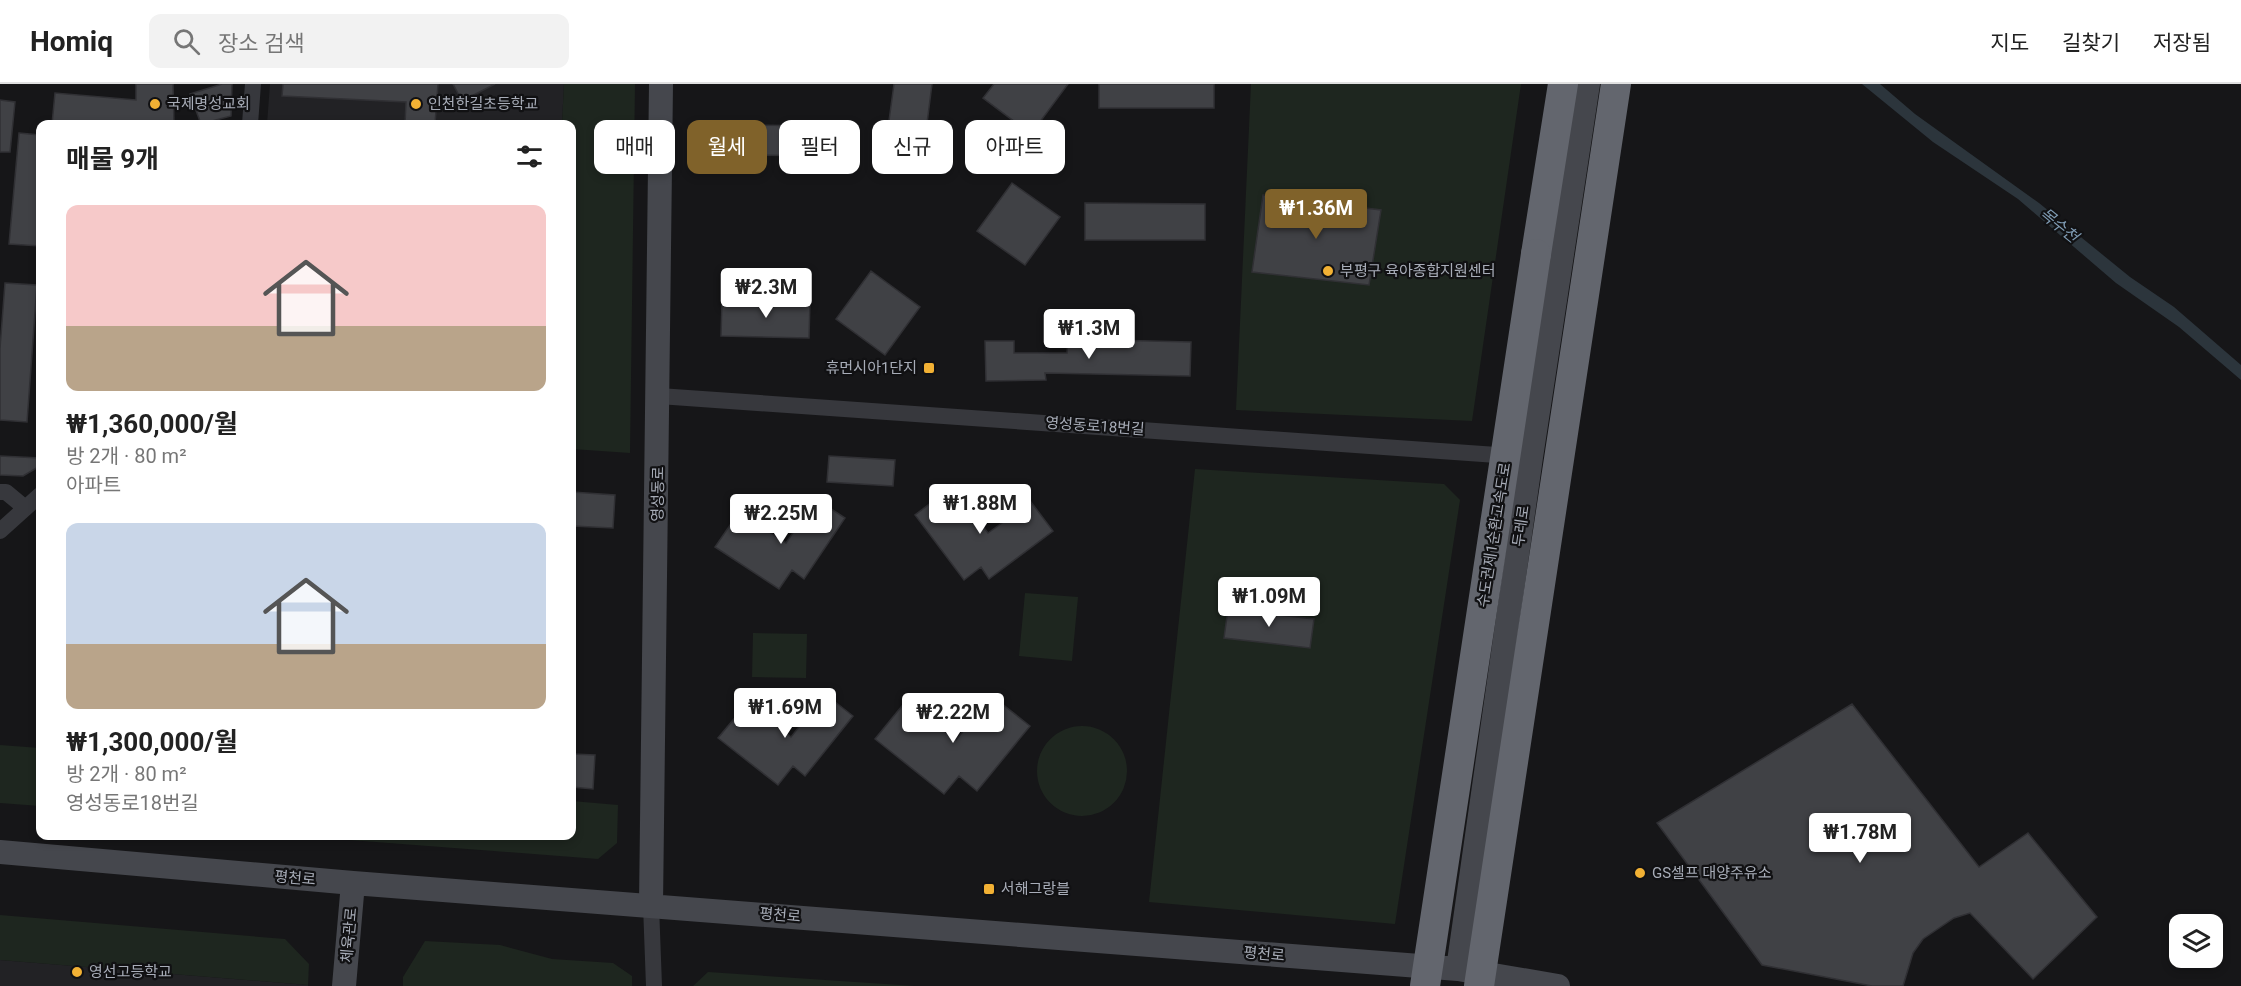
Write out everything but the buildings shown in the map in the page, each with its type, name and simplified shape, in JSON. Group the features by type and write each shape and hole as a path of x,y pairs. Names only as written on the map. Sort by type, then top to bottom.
{"highway":[{"name":"수도권제1순환고속도로","path":"1425,986 1563,84"},
{"path":"1468,978 1616,84"}],"street":[{"path":"250,120 253,84"},
{"name":"영성동로","path":"651,905 659,396 661,84"},
{"name":"두레로","path":"1468,978 1531,457 1588,84"},
{"name":"영성동로18번길","path":"659,396 1531,457"},
{"path":"0,492 6,492 24,507"},
{"path":"0,531 36,498"},
{"name":"평천로","path":"0,852 353,883 651,905 1558,986"},
{"name":"체육관로","path":"344,986 353,883"},
{"path":"651,905 654,986"}],"shaded area":[{"name":"인천한길초등학교","path":"270,84 564,84 562,120 267,120"},
{"path":"564,84 635,84 635,120 594,120 594,174 634,174 630,453 576,449 576,120 562,120"},
{"path":"1251,84 1521,84 1472,421 1236,410"},
{"path":"1195,469 1444,484 1460,500 1395,924 1149,902"},
{"path":"1025,593 1078,597 1072,661 1019,656"},
{"path":"753,633 807,634 806,678 752,677"},
{"path":"1082,726 1099,730 1114,739 1123,754 1127,771 1123,788 1114,803 1099,812 1082,816 1065,812 1050,803 1041,788 1037,771 1041,754 1050,739 1065,730"},
{"path":"0,745 36,748 36,806 0,803"},
{"path":"576,801 618,805 617,843 598,859 349,840 576,840"},
{"path":"0,915 285,939 309,964 308,985 0,960"},
{"path":"425,941 500,945 552,959 613,963 632,976 632,986 403,986 403,977"},
{"name":"영선고등학교","path":"0,960 308,985 308,986 0,986"},
{"path":"708,972 915,986 693,986"}],"water":[{"name":"목수천","path":"1862,84 1880,84 1915,114 2039,203 2130,277 2174,307 2241,365 2241,380 2179,327 2116,283 2018,199 1933,142"}],"place":[{"name":"국제명성교회","path":"155,104"},
{"name":"인천한길초등학교","path":"416,104"},
{"name":"부평구 육아종합지원센터","path":"1328,271"},
{"name":"휴먼시아1단지","path":"929,368"},
{"name":"GS셀프 대양주유소","path":"1640,873"},
{"name":"서해그랑블","path":"989,889"},
{"name":"영선고등학교","path":"77,972"}]}
